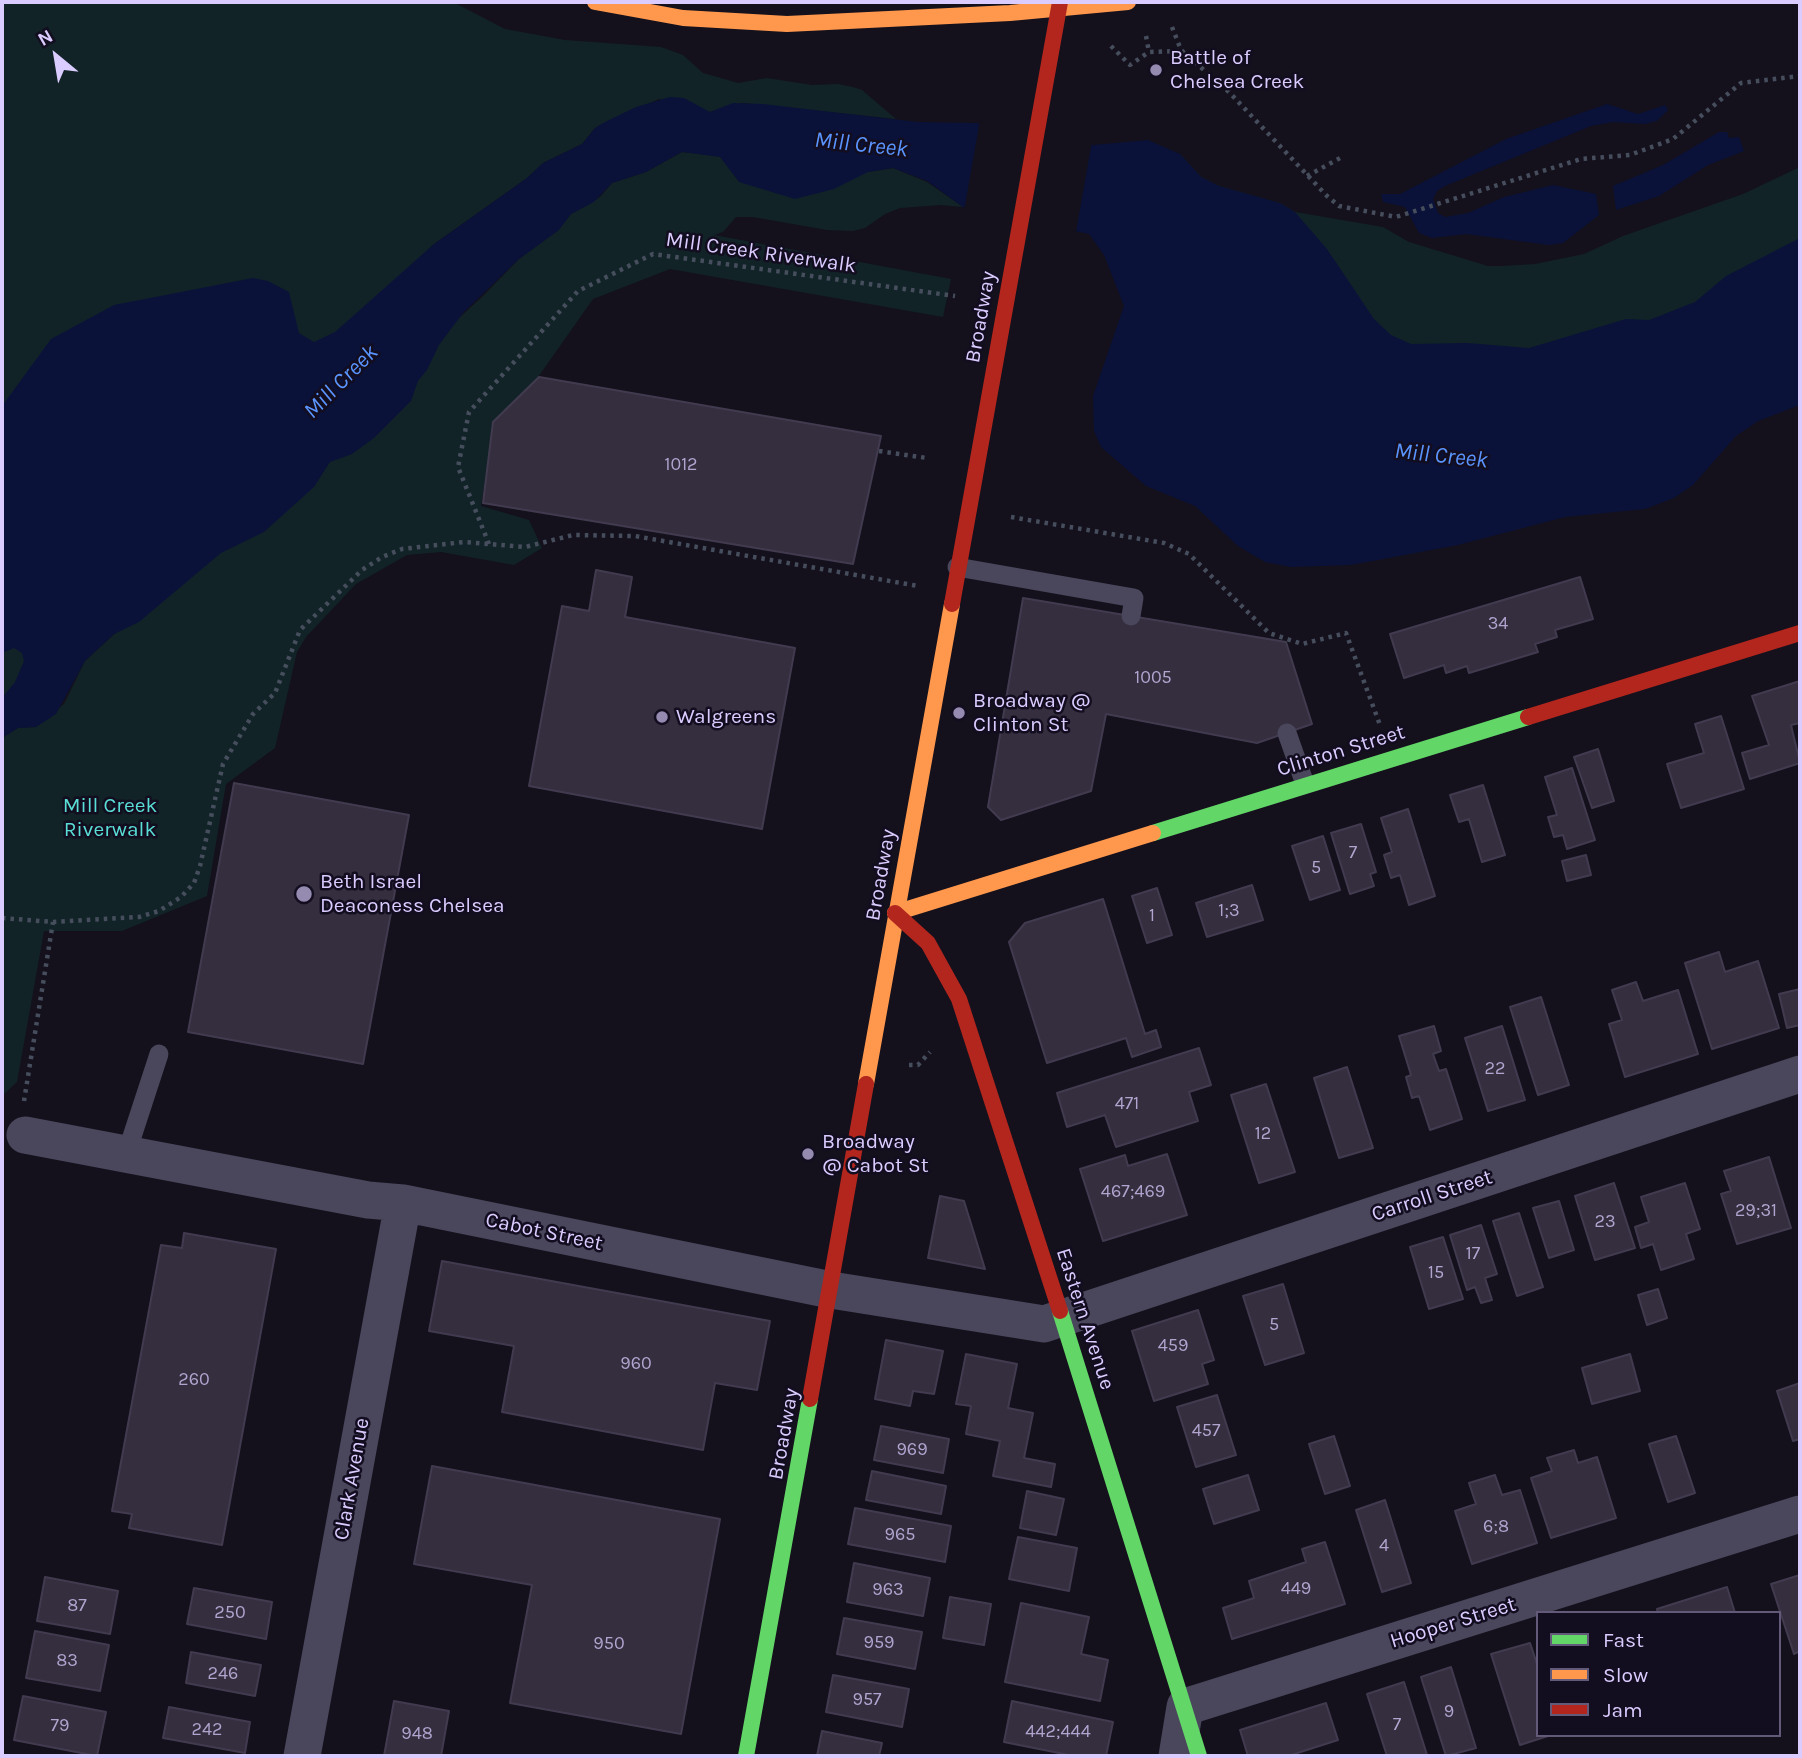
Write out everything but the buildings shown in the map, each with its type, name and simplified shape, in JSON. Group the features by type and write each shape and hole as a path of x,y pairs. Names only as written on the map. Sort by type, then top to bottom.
{"main road":[{"path":"595,2 683,18 787,24 1128,2"},
{"name":"Broadway","path":"746,1756 1059,5"},
{"name":"Clinton Street","path":"895,914 1298,786 1800,633"},
{"name":"Eastern Avenue","path":"895,914 928,943 959,999 1063,1319 1199,1756"}],"street":[{"name":"Carroll Street","path":"1063,1319 1800,1074"},
{"name":"Cabot Street","path":"24,1121 126,1155 368,1200 403,1203 831,1290 1044,1324 1063,1319"},
{"name":"Clark Avenue","path":"302,1756 403,1203"},
{"name":"Hooper Street","path":"1185,1707 1800,1514"},
{"path":"1177,1756 1185,1707"}],"lane":[{"path":"957,567 1133,598 1131,616"},
{"path":"1287,733 1298,786"},
{"path":"126,1155 159,1054"}],"path":[{"path":"1172,27 1181,50 1229,92 1307,176 1339,206 1396,217 1581,159 1630,155 1673,139 1741,83 1800,76"},
{"path":"1145,32 1149,52"},
{"path":"1111,46 1130,65 1149,52 1181,50"},
{"path":"1307,176 1342,157"},
{"name":"Mill Creek Riverwalk","path":"489,544 458,467 469,412 578,291 653,254 955,296"},
{"path":"879,451 927,458"},
{"path":"1011,517 1164,543 1189,554 1269,633 1301,644 1346,633 1381,726"},
{"path":"2,918 53,922 139,918 159,911 181,897 194,883 200,866 223,764 253,714 275,693 300,630 362,570 382,557 402,549 438,543 525,547 573,535 635,536 819,570 953,590"},
{"path":"24,1121 53,922"},
{"path":"918,1065 930,1052"}],"green space":[{"path":"2,2 453,2 505,29 565,40 661,47 683,55 703,73 738,83 767,78 812,85 838,84 853,87 862,90 896,119 743,103 710,112 659,99 595,128 582,144 543,163 527,178 434,244 383,292 2,709"},
{"path":"682,152 868,172 893,168 927,182 963,207 941,205 900,208 885,214 865,228 853,231 736,217 723,232 714,235 951,279 943,317 670,269 593,299 491,444 481,506 529,520 542,548 514,565 441,552 407,555 356,584 306,637 297,652 275,748 226,784 207,896 122,931 44,931 17,1082 2,1096 2,738 18,728 36,727 64,704 85,661 484,295 519,259 558,230 571,214 600,197 612,183 646,172"},
{"path":"1180,154 1201,177 1219,186 1280,203 1295,212 1383,227 1409,242 1488,266 1535,264 1584,254 1623,236 1743,194 1800,167 1800,293 1441,435 1147,171"}],"water":[{"name":"Mill Creek","path":"670,97 684,98 710,112 733,103 763,104 918,122 977,123 1093,145 1148,140 1180,154 1201,177 1219,186 1280,203 1295,212 1327,249 1374,319 1391,335 1411,344 1467,343 1529,348 1626,319 1649,320 1695,302 1726,276 1800,238 1800,405 1758,421 1736,436 1693,485 1674,498 1645,509 1565,517 1458,545 1351,565 1291,567 1265,562 1238,546 1195,506 1146,486 1101,447 1094,431 1093,396 1124,306 1104,255 1089,234 963,207 927,181 893,168 868,172 834,189 795,199 739,182 720,157 682,152 646,172 612,183 594,202 571,214 559,230 519,259 463,313 439,345 427,370 418,381 411,401 374,438 352,454 330,462 314,487 264,532 221,553 139,622 114,634 85,661 56,714 36,727 18,728 2,738 2,698 15,682 24,661 22,653 14,648 2,653 2,406 51,339 114,305 253,278 268,281 289,292 299,333 314,342 335,332 434,244 527,178 543,163 582,144 595,128 603,123 636,107"},
{"path":"1607,104 1638,114 1665,105 1668,110 1657,121 1645,124 1613,122 1591,126 1445,186 1437,191 1433,199 1438,213 1445,217 1468,213 1504,197 1553,185 1596,194 1599,215 1563,243 1549,245 1466,234 1432,238 1419,233 1405,207 1383,202 1381,194 1400,194 1506,139"},
{"path":"1719,132 1727,132 1729,138 1739,137 1744,151 1708,165 1659,196 1616,210 1613,186 1663,165"}],"pier":[{"path":"980,120 1092,141 1076,232 964,211"}],"traffic: fast":[{"path":"1153,833 1528,717"},
{"path":"1060,1311 1199,1756"},
{"path":"746,1756 810,1399"}],"traffic: slow":[{"path":"595,2 683,18 787,24 1010,13 1128,2"},
{"path":"866,1084 952,604"},
{"path":"895,913 1153,833"}],"traffic: jam":[{"path":"952,604 1060,2"},
{"path":"1528,717 1800,633"},
{"path":"895,913 928,943 959,999 1060,1311"},
{"path":"810,1399 866,1084"}],"place":[{"name":"Battle of Chelsea Creek","path":"1156,70"},
{"name":"Broadway @ Clinton St","path":"959,713"},
{"name":"Walgreens","path":"662,717"},
{"name":"Beth Israel Deaconess Chelsea","path":"304,894"},
{"name":"Broadway @ Cabot St","path":"808,1154"}]}
